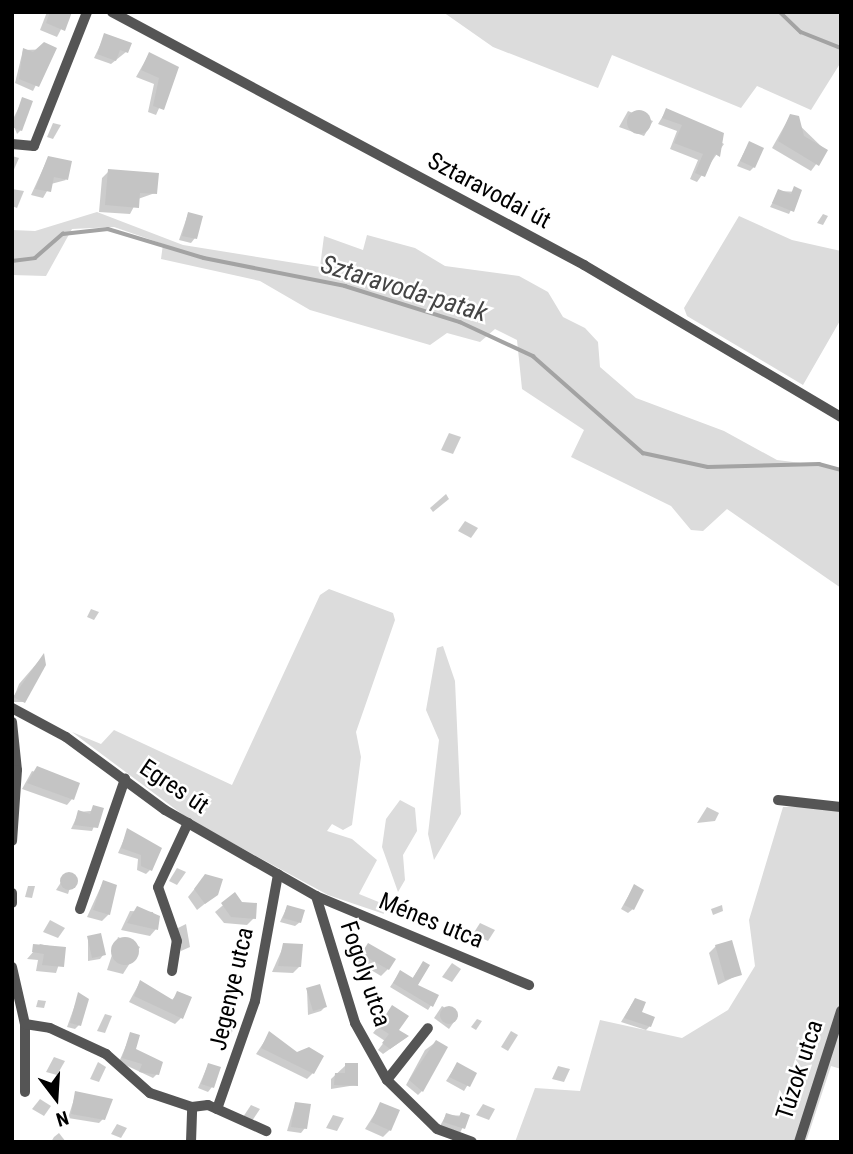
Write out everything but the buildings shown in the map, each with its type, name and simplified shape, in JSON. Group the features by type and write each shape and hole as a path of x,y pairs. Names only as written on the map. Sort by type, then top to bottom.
{"street":[{"path":"12,144 34,146 87,12"},
{"name":"Sztaravodai út","path":"112,12 596,272 841,417"},
{"name":"Egres út","path":"12,708 125,779 188,823 316,896"},
{"path":"12,722 17,770 12,841"},
{"path":"80,909 125,779"},
{"path":"778,800 841,807"},
{"path":"172,971 177,942 158,887 188,823"},
{"name":"Jegenye utca","path":"217,1110 255,1000 278,874"},
{"path":"12,893 12,903"},
{"name":"Ménes utca","path":"316,896 529,985"},
{"name":"Fogoly utca","path":"316,896 355,1023 387,1080 437,1129 469,1141"},
{"path":"13,972 25,1024 25,1092"},
{"name":"Túzok utca","path":"799,1142 841,1011"},
{"path":"25,1024 74,1038 118,1062 149,1093 192,1107 217,1110 266,1131"},
{"path":"387,1080 428,1028"},
{"path":"12,1051 25,1052"},
{"path":"191,1142 192,1107"}],"shaded area":[{"path":"443,12 841,12 841,62 811,110 757,86 741,108 612,55 598,88 493,47"},
{"path":"97,212 183,245 320,267 324,236 363,250 367,235 415,248 445,266 519,276 548,292 563,317 585,328 598,342 600,367 636,398 724,431 777,460 841,468 841,588 727,509 703,531 691,530 671,506 571,457 584,430 522,389 517,340 495,329 480,342 447,333 430,345 310,310 260,281 161,259 163,244 114,227 72,229 46,276 12,275 12,230 35,231"},
{"path":"739,216 792,240 841,251 841,319 803,385 687,316 684,308"},
{"path":"329,589 393,613 395,620 356,732 361,757 352,825 343,830 332,824 327,831 352,839 377,860 359,894 386,905 384,914 328,895 190,820 72,732 101,744 114,730 232,785 320,595"},
{"path":"443,646 455,681 461,814 434,860 428,834 439,740 426,710 437,648"},
{"path":"400,800 415,808 417,831 403,855 405,880 398,892 382,847 386,819"},
{"path":"841,806 841,1069 831,1066 806,1142 515,1142 535,1088 580,1091 600,1020 682,1038 728,1010 755,966 749,920 783,807"}],"waterway":[{"path":"780,12 801,32 841,48"},
{"name":"Sztaravoda-patak","path":"12,261 35,258 63,234 108,229 204,258 345,286 460,322 533,356 643,453 708,467 819,464 841,470"}]}
